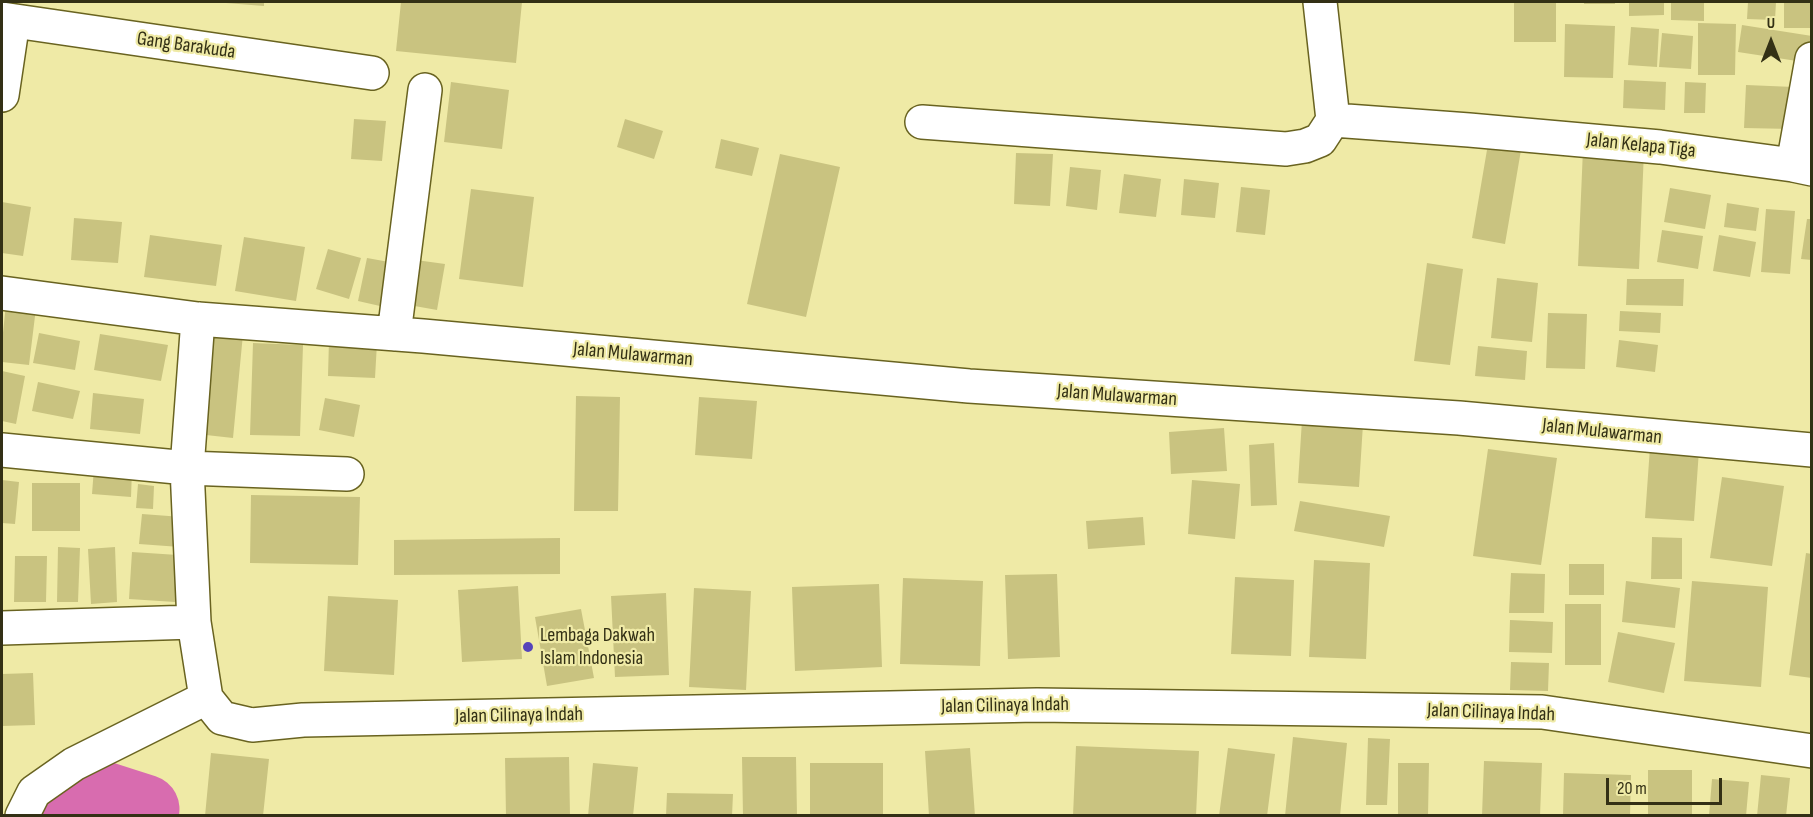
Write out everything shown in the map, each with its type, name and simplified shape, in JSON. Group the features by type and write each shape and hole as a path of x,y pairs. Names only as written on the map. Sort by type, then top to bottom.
{"street":[{"path":"922,122 1286,149 1305,146 1320,140 1333,120 1320,2"},
{"path":"2,96 7,20"},
{"name":"Gang Barakuda","path":"7,20 372,73"},
{"path":"1802,167 1812,59"},
{"path":"408,335 424,90"},
{"name":"Jalan Kelapa Tiga","path":"1333,120 1660,147 1802,167"},
{"name":"Jalan Mulawarman","path":"2,293 198,319 408,335 969,386 1459,418 1812,450"},
{"path":"22,816 34,792 74,764 206,699 194,622 187,468 198,319"},
{"path":"2,450 187,468 347,474"},
{"path":"2,628 194,622"},
{"name":"Jalan Cilinaya Indah","path":"206,699 222,718 252,725 303,720 1037,705 1542,712 1812,751"}],"building":[{"path":"264,2 264,6 226,3"},
{"path":"401,2 522,2 516,63 396,51"},
{"path":"1514,2 1556,2 1556,42 1514,42"},
{"path":"1584,2 1615,2 1615,4 1584,4"},
{"path":"1629,2 1664,2 1664,15 1629,16"},
{"path":"1671,2 1704,2 1704,21 1671,20"},
{"path":"1748,2 1776,2 1775,20 1747,19"},
{"path":"1784,2 1812,2 1812,28 1784,28"},
{"path":"1698,23 1736,24 1735,75 1698,75"},
{"path":"1565,24 1615,26 1613,78 1564,77"},
{"path":"1742,25 1812,36 1810,63 1738,52"},
{"path":"1631,27 1659,29 1657,67 1628,65"},
{"path":"1662,33 1693,36 1691,69 1659,67"},
{"path":"1624,80 1666,82 1665,110 1623,108"},
{"path":"451,82 509,90 502,149 444,142"},
{"path":"1685,82 1706,83 1705,113 1684,113"},
{"path":"1746,85 1794,87 1792,129 1744,128"},
{"path":"354,119 386,121 382,161 351,159"},
{"path":"625,119 663,131 654,159 617,147"},
{"path":"721,139 759,148 752,176 715,168"},
{"path":"1488,144 1521,150 1505,244 1472,238"},
{"path":"1583,149 1644,151 1639,269 1578,266"},
{"path":"1016,153 1053,154 1050,206 1014,204"},
{"path":"780,154 840,167 806,317 747,304"},
{"path":"1070,167 1101,170 1097,210 1066,206"},
{"path":"1124,174 1161,179 1156,217 1119,213"},
{"path":"1184,179 1219,183 1215,218 1181,215"},
{"path":"1241,187 1270,190 1265,235 1236,232"},
{"path":"1670,188 1711,195 1705,229 1664,222"},
{"path":"471,189 534,197 523,287 459,279"},
{"path":"2,202 31,207 23,256 2,253"},
{"path":"1727,203 1759,208 1756,231 1724,227"},
{"path":"1766,209 1795,211 1790,274 1761,272"},
{"path":"74,218 122,222 118,263 71,260"},
{"path":"1807,219 1812,219 1812,260 1801,259"},
{"path":"1662,230 1703,236 1698,269 1657,262"},
{"path":"150,235 222,245 216,286 144,277"},
{"path":"1719,235 1756,242 1750,277 1713,271"},
{"path":"244,237 305,247 296,301 235,291"},
{"path":"328,249 361,258 349,299 316,289"},
{"path":"367,258 389,262 380,306 358,301"},
{"path":"416,260 445,264 437,310 409,305"},
{"path":"1427,263 1463,269 1450,365 1414,361"},
{"path":"1497,278 1538,283 1532,342 1491,338"},
{"path":"1627,279 1684,279 1683,306 1626,305"},
{"path":"6,304 36,308 29,365 2,362"},
{"path":"1620,311 1661,313 1660,333 1619,331"},
{"path":"1548,313 1587,314 1585,369 1546,368"},
{"path":"208,330 243,334 233,438 197,434"},
{"path":"39,333 80,341 75,370 33,363"},
{"path":"100,334 168,345 161,381 94,370"},
{"path":"329,340 377,343 375,378 328,376"},
{"path":"1619,340 1658,345 1655,372 1616,367"},
{"path":"253,343 303,345 300,436 250,435"},
{"path":"1478,346 1527,351 1525,380 1475,376"},
{"path":"2,371 25,376 16,424 2,421"},
{"path":"38,382 80,391 73,419 32,411"},
{"path":"93,393 144,399 140,434 90,429"},
{"path":"576,396 620,397 618,511 574,511"},
{"path":"699,397 757,401 752,459 695,455"},
{"path":"325,398 360,405 354,437 319,430"},
{"path":"1302,420 1363,424 1359,487 1298,483"},
{"path":"1224,428 1227,471 1171,474 1169,432"},
{"path":"1274,443 1277,505 1251,506 1249,445"},
{"path":"1650,447 1699,450 1694,521 1645,518"},
{"path":"1488,449 1557,458 1541,565 1473,556"},
{"path":"94,468 132,470 131,497 92,494"},
{"path":"1722,477 1784,486 1772,566 1710,558"},
{"path":"2,480 19,482 15,524 2,523"},
{"path":"1192,480 1240,484 1235,539 1188,534"},
{"path":"32,483 80,483 80,531 32,531"},
{"path":"138,484 154,486 153,509 136,508"},
{"path":"251,495 360,497 358,565 250,563"},
{"path":"1300,501 1390,516 1384,547 1294,531"},
{"path":"142,514 182,517 180,547 139,544"},
{"path":"1143,517 1145,545 1088,549 1086,521"},
{"path":"1652,537 1682,538 1682,579 1651,579"},
{"path":"560,538 560,574 394,575 394,540"},
{"path":"58,547 80,548 78,602 57,602"},
{"path":"115,547 117,602 91,604 88,549"},
{"path":"132,552 178,555 175,602 129,599"},
{"path":"1806,553 1812,554 1812,678 1789,675"},
{"path":"15,556 47,556 46,602 14,602"},
{"path":"1314,560 1370,563 1366,659 1309,657"},
{"path":"1569,564 1604,564 1604,595 1569,595"},
{"path":"1511,573 1545,574 1544,613 1509,613"},
{"path":"1057,574 1060,657 1008,659 1005,575"},
{"path":"1235,577 1294,580 1291,656 1231,654"},
{"path":"903,578 983,581 980,666 900,664"},
{"path":"1626,581 1680,588 1675,628 1622,622"},
{"path":"1692,581 1768,587 1761,687 1684,681"},
{"path":"879,584 882,667 795,671 792,587"},
{"path":"518,586 522,659 462,662 458,590"},
{"path":"694,588 751,591 746,690 689,687"},
{"path":"666,593 669,675 615,677 611,596"},
{"path":"328,596 398,600 394,675 324,671"},
{"path":"1565,604 1601,604 1601,665 1565,665"},
{"path":"581,609 594,678 547,686 535,617"},
{"path":"1510,620 1553,622 1552,653 1509,652"},
{"path":"1618,632 1675,643 1664,693 1608,682"},
{"path":"1511,662 1549,663 1548,691 1510,690"},
{"path":"33,673 35,725 2,726 2,674"},
{"path":"1293,737 1347,743 1340,816 1285,816"},
{"path":"1368,738 1390,739 1387,805 1366,805"},
{"path":"1076,746 1199,751 1196,816 1073,816"},
{"path":"970,748 975,816 929,816 925,751"},
{"path":"1228,748 1275,754 1267,816 1219,816"},
{"path":"211,753 269,759 263,816 205,816"},
{"path":"569,757 570,816 506,816 505,758"},
{"path":"742,757 796,757 797,816 743,816"},
{"path":"1484,761 1542,763 1540,816 1482,816"},
{"path":"593,763 638,767 633,816 588,816"},
{"path":"810,763 883,763 883,816 810,816"},
{"path":"1398,763 1429,763 1428,816 1398,816"},
{"path":"1648,770 1692,770 1692,816 1648,816"},
{"path":"1564,773 1631,775 1630,816 1563,816"},
{"path":"1761,775 1790,778 1786,816 1757,816"},
{"path":"1712,779 1749,782 1746,816 1709,816"},
{"path":"667,793 733,794 732,816 666,816"}],"waterway":[{"path":"53,816 59,798 95,793 145,809"}],"place":[{"name":"Lembaga Dakwah Islam Indonesia","path":"528,647"}]}
